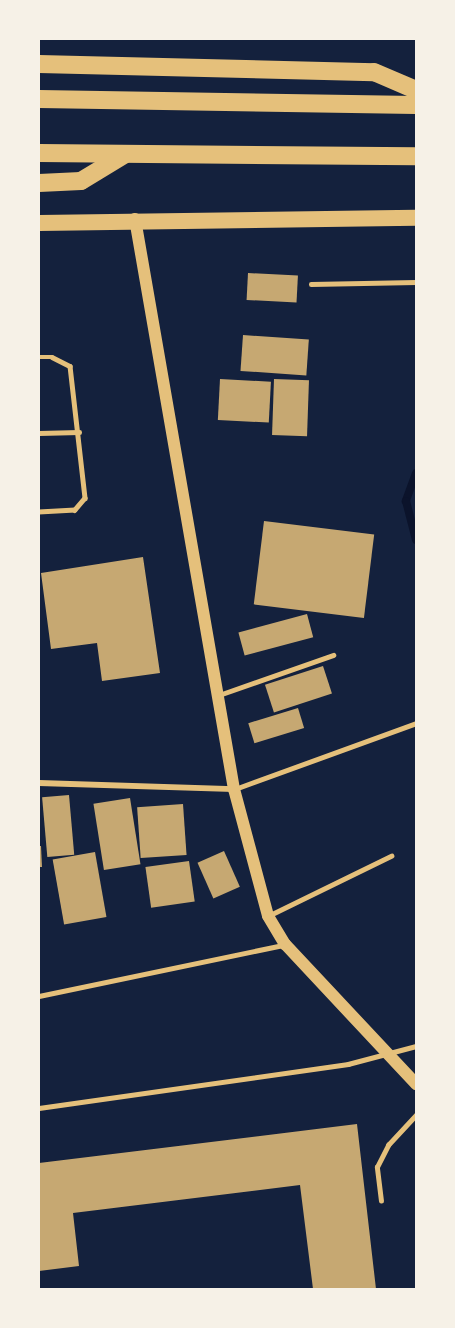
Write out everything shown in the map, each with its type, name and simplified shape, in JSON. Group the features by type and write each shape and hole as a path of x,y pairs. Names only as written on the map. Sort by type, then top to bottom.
{"highway":[{"path":"39,64 374,72 416,90"},
{"path":"39,99 416,105"},
{"path":"39,153 416,156"},
{"path":"39,183 81,182 124,155"},
{"path":"39,223 135,219 416,218"}],"main road":[{"path":"135,219 234,789 268,916 285,944 416,1084"}],"street":[{"path":"39,783 234,789"}],"lane":[{"path":"311,284 376,285 416,282"},
{"path":"39,357 52,357 70,366 85,498 75,510 39,512"},
{"path":"39,433 79,432"},
{"path":"217,696 333,656"},
{"path":"234,789 416,723"},
{"path":"268,916 391,856"},
{"path":"39,996 285,944"},
{"path":"39,1108 388,1056 416,1046"},
{"path":"381,1201 377,1167 388,1145 416,1115"}],"building":[{"path":"248,273 298,276 297,303 247,300"},
{"path":"243,335 309,340 306,376 240,371"},
{"path":"220,379 271,382 269,423 218,420"},
{"path":"274,379 309,380 307,436 272,435"},
{"path":"264,521 374,535 364,618 254,604"},
{"path":"143,557 160,673 102,681 97,643 51,649 41,573"},
{"path":"307,614 313,637 245,656 238,632"},
{"path":"323,666 332,694 274,712 265,685"},
{"path":"298,708 304,728 254,743 248,723"},
{"path":"69,795 74,855 47,857 42,797"},
{"path":"130,798 140,864 104,870 93,804"},
{"path":"183,804 187,855 141,858 137,807"},
{"path":"39,846 41,846 42,867 39,867"},
{"path":"224,851 240,887 213,898 198,863"},
{"path":"95,852 106,917 64,924 53,859"},
{"path":"189,861 195,902 151,908 145,867"},
{"path":"357,1124 376,1289 313,1289 300,1185 73,1213 79,1266 39,1271 39,1163"}],"waterway":[{"path":"416,473 406,501 416,540"}]}
